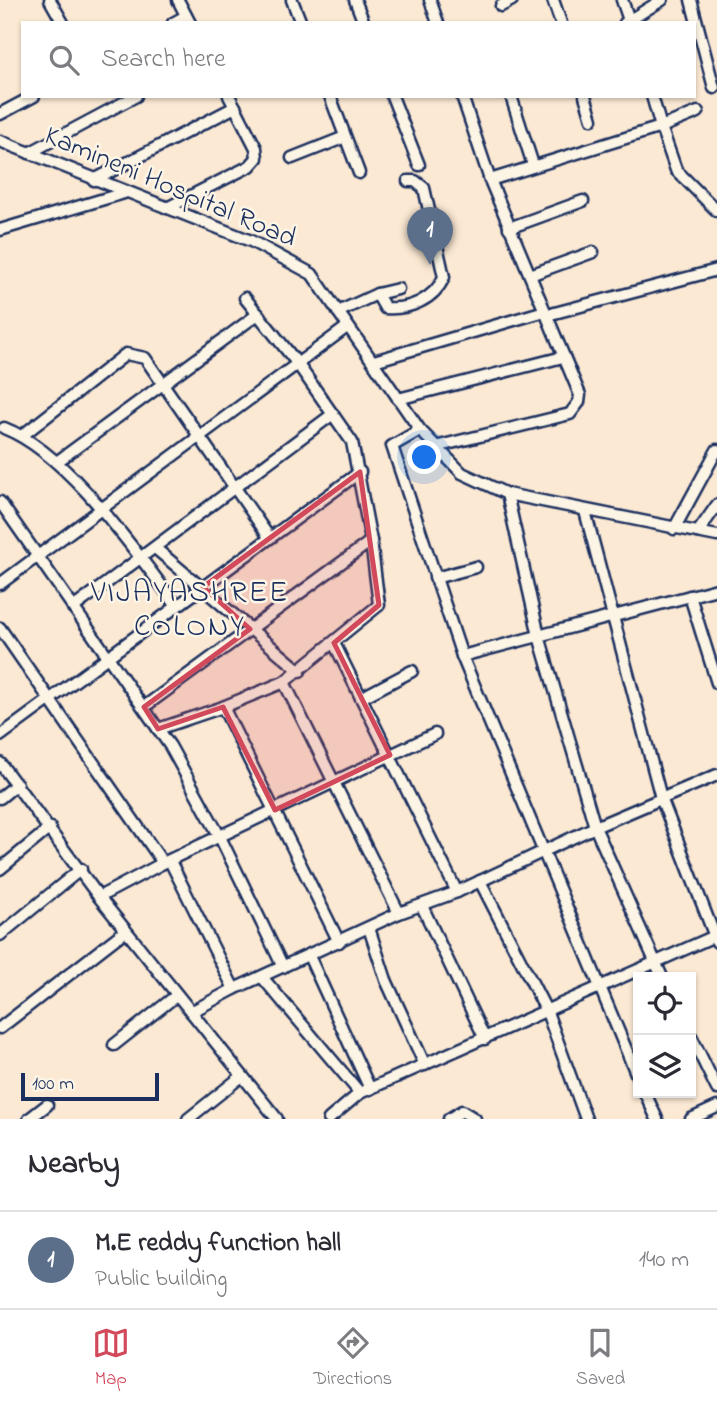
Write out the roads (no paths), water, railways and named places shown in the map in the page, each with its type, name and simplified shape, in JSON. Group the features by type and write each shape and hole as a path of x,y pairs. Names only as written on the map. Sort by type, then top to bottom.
{"street":[{"path":"50,0 62,21"},
{"path":"178,0 188,19"},
{"path":"292,0 300,21"},
{"path":"355,0 363,21"},
{"path":"430,0 437,21"},
{"path":"501,6 512,0"},
{"path":"553,0 560,21"},
{"path":"622,0 628,21"},
{"path":"630,21 662,0"},
{"path":"691,0 717,99"},
{"path":"0,114 30,98"},
{"path":"29,153 132,98"},
{"path":"167,208 250,166 257,158 256,148 230,98"},
{"path":"331,98 359,173"},
{"path":"393,98 419,166"},
{"path":"435,447 570,414 579,402 580,394 509,228 463,98"},
{"path":"512,98 533,165"},
{"path":"585,98 592,118"},
{"path":"653,98 676,170 717,211"},
{"path":"94,180 235,107"},
{"path":"490,180 661,127 698,112"},
{"path":"292,158 345,137"},
{"name":"Kamineni Hospital Road","path":"0,141 251,241 312,274 420,430 462,474 507,494 717,536"},
{"path":"377,294 385,308 397,309 436,293 444,277 424,188 415,181 408,181"},
{"path":"0,230 124,192"},
{"path":"509,228 583,201"},
{"path":"530,275 593,252"},
{"path":"374,361 546,313 717,270"},
{"path":"338,312 377,294 398,289"},
{"path":"158,729 223,707 284,682 379,605 360,472 352,442 297,363 245,298"},
{"path":"58,461 160,383 258,314"},
{"path":"0,584 347,327"},
{"path":"23,435 126,354 145,358 269,537"},
{"path":"398,399 563,357"},
{"path":"74,607 333,414"},
{"path":"4,428 23,435 58,461 141,558 177,606"},
{"path":"420,430 392,446 461,656 545,851 599,989 633,1067"},
{"path":"674,529 717,450"},
{"path":"0,736 360,472"},
{"path":"507,494 539,636 595,827 660,972"},
{"path":"0,502 158,729 220,837 283,967"},
{"path":"698,532 717,505"},
{"path":"329,1119 365,1091 716,938 661,797 585,511"},
{"path":"144,707 371,541"},
{"path":"155,548 300,671"},
{"path":"435,578 476,567"},
{"path":"461,656 717,589"},
{"path":"690,596 717,683"},
{"path":"0,628 166,862 234,989"},
{"path":"334,643 457,892"},
{"path":"361,698 412,671"},
{"path":"284,682 399,914"},
{"path":"223,707 339,942"},
{"path":"99,897 166,862 435,734"},
{"path":"0,763 125,931 277,1119"},
{"path":"191,1012 234,989 399,914 457,892 661,797 716,778"},
{"path":"0,798 17,784"},
{"path":"0,869 50,828"},
{"path":"0,935 80,869"},
{"path":"480,881 547,1012 586,1119"},
{"path":"422,906 485,1039"},
{"path":"369,928 386,980 425,1065"},
{"path":"0,1028 125,931"},
{"path":"309,956 365,1091"},
{"path":"262,977 365,1091"},
{"path":"114,1045 177,995"},
{"path":"696,1046 717,1089"},
{"path":"188,1119 242,1076"},
{"path":"647,1098 656,1119"},
{"path":"29,1119 47,1105"},
{"path":"691,1119 717,1107"},
{"path":"449,1119 462,1111 475,1119"}],"place":[{"name":"M.E reddy function hall","path":"430,265"}],"district":[{"name":"VIJAYASHREE COLONY","path":"190,611"}]}
